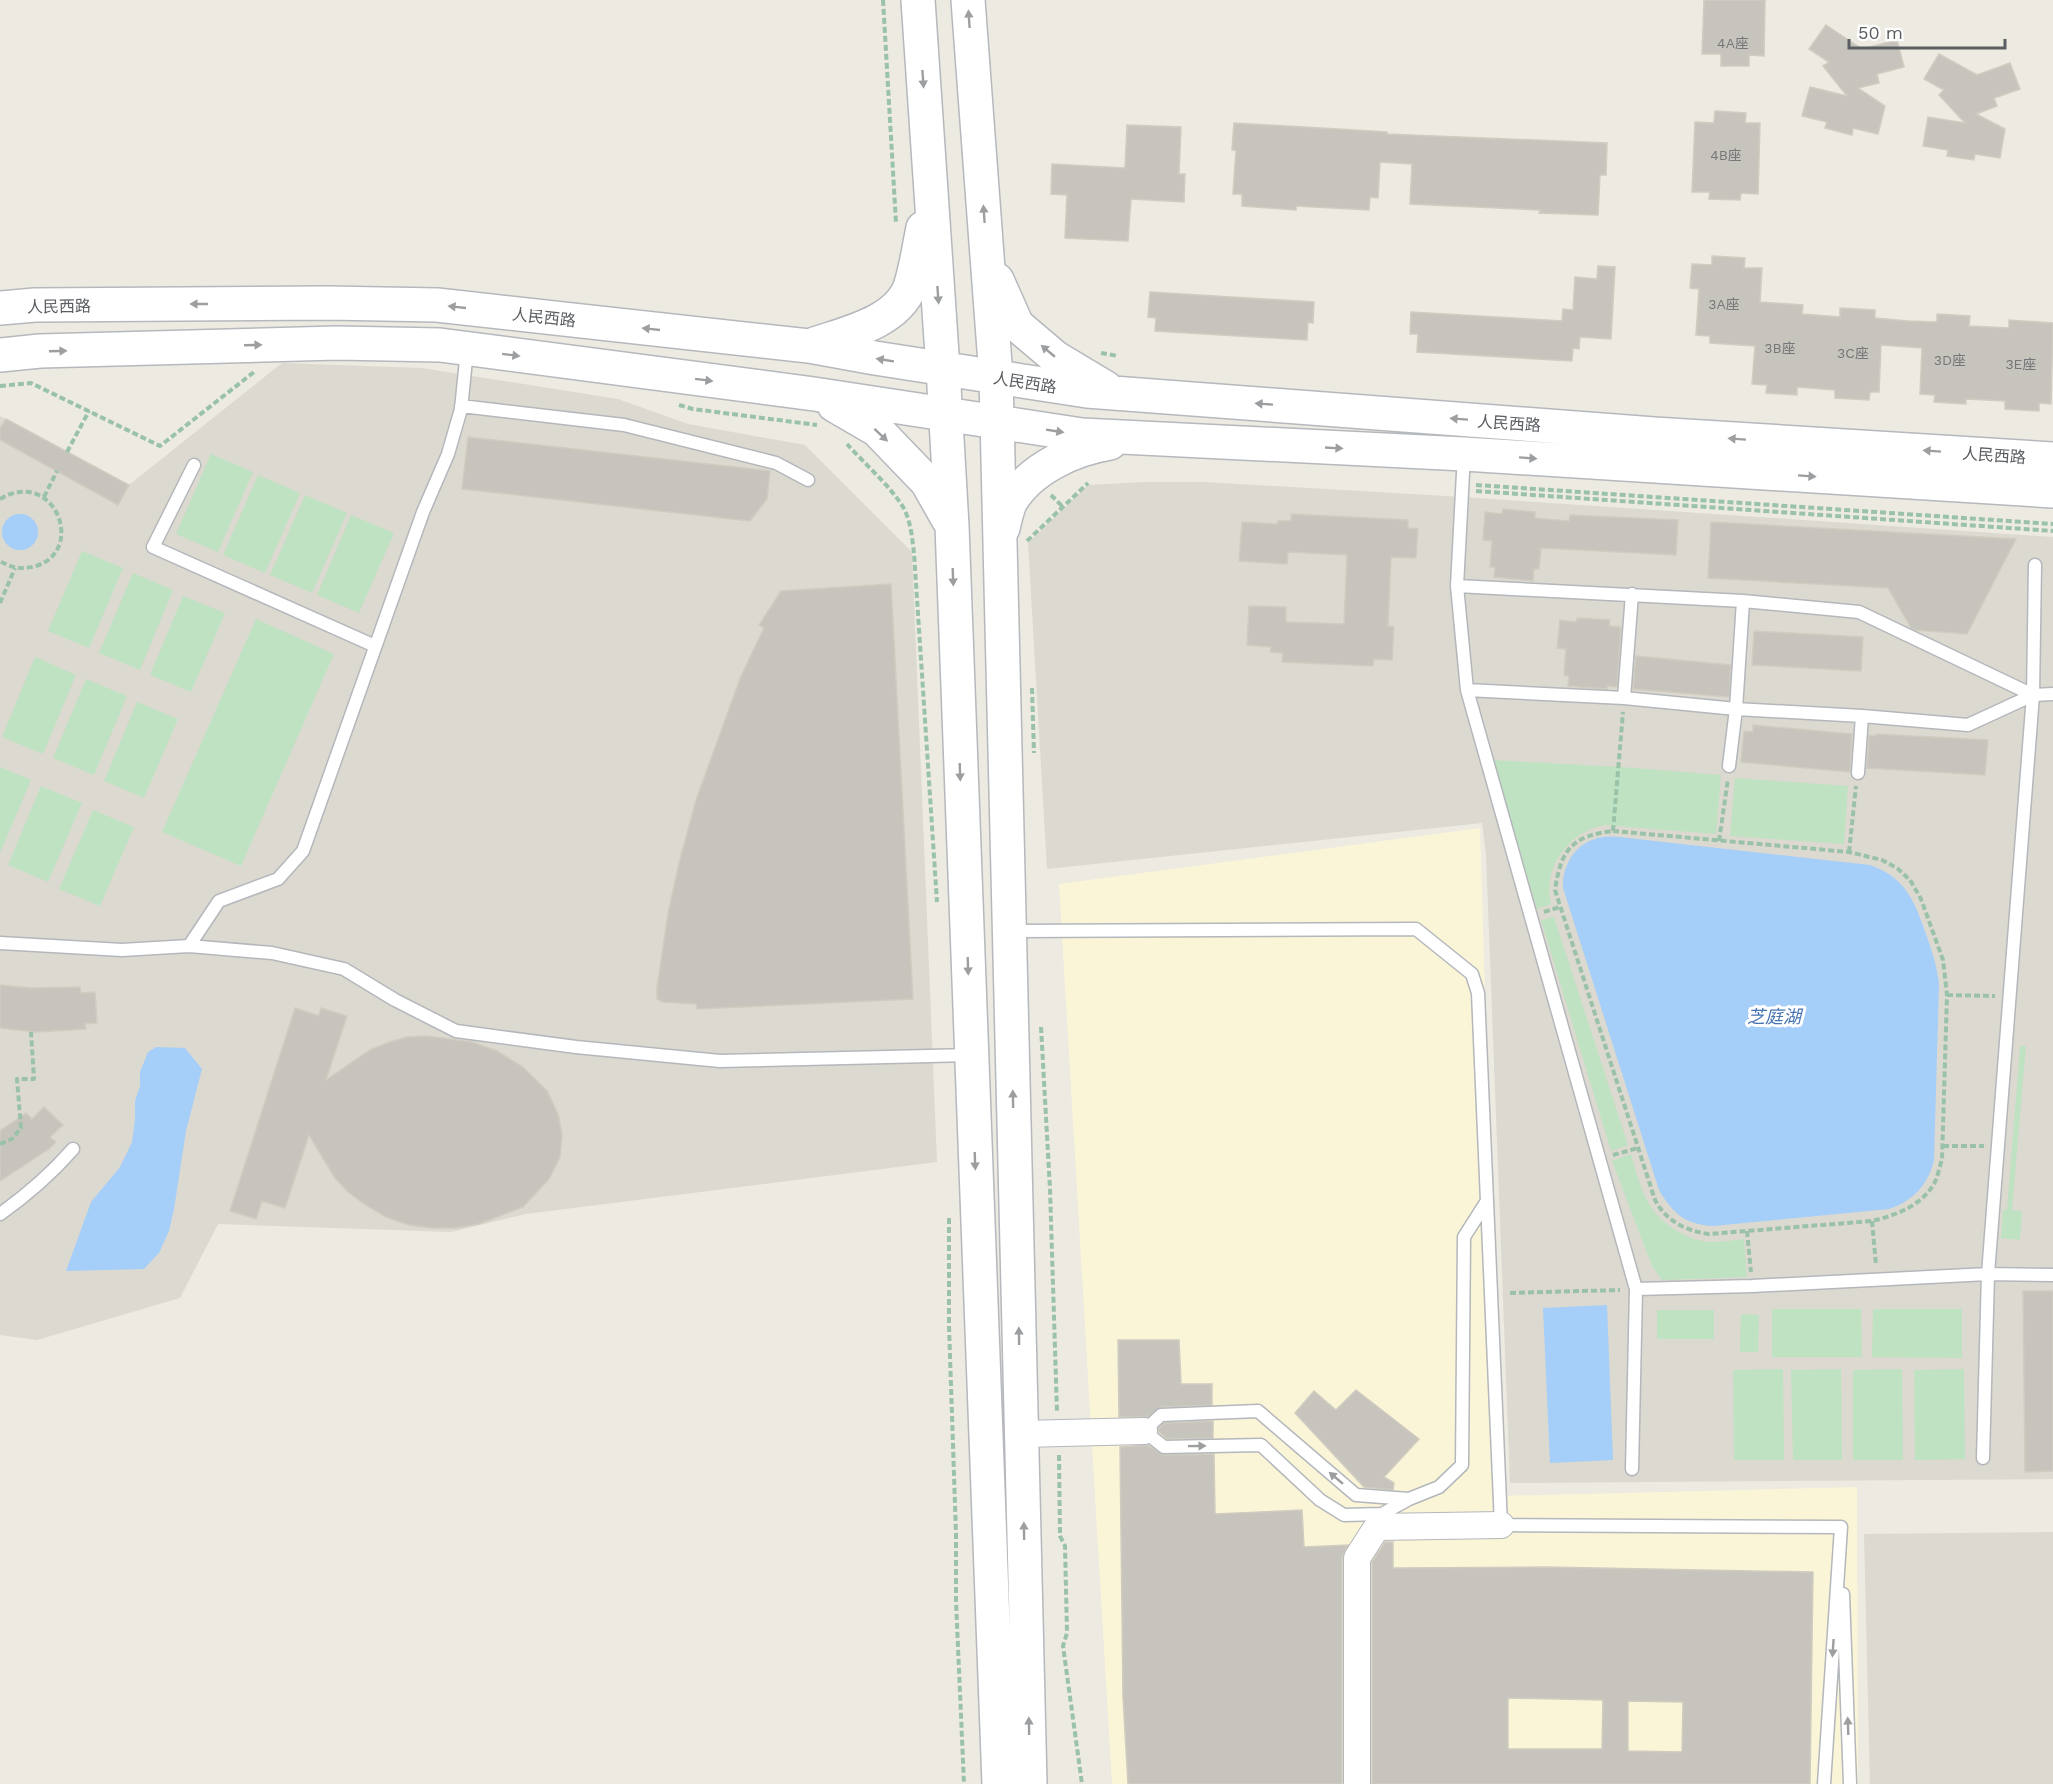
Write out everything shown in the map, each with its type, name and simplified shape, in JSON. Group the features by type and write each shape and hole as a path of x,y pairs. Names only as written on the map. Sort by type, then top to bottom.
{"main road":[{"path":"918,0 952,526 999,1784"},
{"path":"968,0 998,422 1013,540"},
{"path":"809,346 882,319 899,307 910,288 931,188"},
{"path":"987,260 1017,325 1056,358 1115,393"},
{"name":"人民西路","path":"0,308 35,305 305,303 437,305 809,346 1087,391 1654,434 2053,459"},
{"path":"0,355 39,351 337,343 440,345 814,394 1082,435 1136,438 1463,476 2053,491"},
{"path":"814,394 877,430 927,482 952,526"},
{"path":"1030,1784 1009,932 1013,540 1011,502 1023,486 1041,469 1097,445 1136,438"}],"street":[{"path":"1022,1434 1144,1431"},
{"path":"1357,1784 1357,1558 1377,1527 1501,1525"}],"lane":[{"path":"189,946 219,901 278,879 303,851 423,512 448,454 461,406 467,349"},
{"path":"461,406 624,425 776,463 808,480"},
{"path":"194,465 153,547 375,646"},
{"path":"1463,476 1457,586 1467,690 1636,1289 1632,1468"},
{"path":"1983,1458 1988,1274 2033,695 2034,565"},
{"path":"1457,586 1743,601 1859,612 2033,695"},
{"path":"1624,698 1632,594"},
{"path":"1729,766 1736,709 1743,601"},
{"path":"1467,690 1624,698 1736,709 1968,725 2033,695 2053,694"},
{"path":"1858,773 1862,716"},
{"path":"1009,932 1416,929 1472,974 1478,993 1501,1525 1841,1527"},
{"path":"0,943 122,950 189,946 272,953 344,969 395,1000 456,1031 576,1047 720,1062 971,1055"},
{"path":"0,1214 40,1183 74,1149"},
{"path":"1409,1499 1356,1495 1258,1411 1161,1415 1144,1431 1164,1447 1261,1445 1320,1500 1344,1515 1382,1514 1409,1499 1439,1487 1462,1465 1464,1237 1487,1201"},
{"path":"1636,1289 1752,1286 1988,1274 2053,1275"},
{"path":"1824,1784 1841,1527"},
{"path":"1841,1527 1850,1784"}],"path":[{"path":"883,0 896,227"},
{"path":"1100,353 1118,356"},
{"path":"0,386 32,383 160,446 259,369"},
{"path":"67,452 89,411"},
{"path":"44,497 57,471"},
{"path":"1463,476 2053,524"},
{"path":"1463,476 2053,531"},
{"path":"877,477 904,509 914,553 938,912"},
{"path":"1013,540 1088,483"},
{"path":"0,499 20,491 33,492 44,497 54,506 60,518 62,531 59,544 52,556 41,564 28,568 15,568 0,561"},
{"path":"0,603 15,568"},
{"path":"1032,681 1035,740 1033,760"},
{"path":"1613,831 1624,698"},
{"path":"1719,841 1729,766"},
{"path":"1849,852 1858,773"},
{"path":"1613,831 1849,852 1882,860 1897,868 1910,880 1921,898 1943,960 1947,995 1942,1159 1935,1182 1917,1203 1896,1215 1872,1221 1708,1234 1691,1232 1661,1212 1655,1200 1555,890 1558,867 1571,846 1590,834 1613,831"},
{"path":"1947,995 2010,996"},
{"path":"1041,1026 1050,1189 1057,1400"},
{"path":"0,1144 12,1139 21,1128 17,1079 34,1079 31,1032"},
{"path":"1942,1146 1998,1147"},
{"path":"1599,1159 1638,1148"},
{"path":"949,1220 949,1326 956,1601 964,1784"},
{"path":"1872,1221 1878,1280"},
{"path":"1747,1231 1752,1286"},
{"path":"1510,1293 1636,1289"},
{"path":"1060,1469 1060,1536 1065,1546 1067,1633 1063,1646 1082,1784"}],"shaded area":[{"path":"282,363 422,368 618,399 688,424 805,445 912,552 937,1162 526,1214 451,1232 218,1224 180,1298 37,1340 0,1335 0,416 129,485"},
{"path":"1204,482 1463,497 2053,537 2053,1479 1510,1483 1486,854 1482,823 1047,869 1028,543 1088,485"},
{"path":"1480,828 1500,1496 1857,1487 1858,1784 1112,1784 1059,884"},
{"path":"2053,1532 2053,1784 1870,1784 1864,1534"}],"green space":[{"path":"211,454 253,472 218,552 176,534"},
{"path":"258,475 300,493 265,573 223,555"},
{"path":"305,495 347,513 312,593 270,575"},
{"path":"351,515 394,533 359,613 317,595"},
{"path":"82,551 123,568 89,648 48,631"},
{"path":"133,573 173,590 140,670 99,653"},
{"path":"183,596 225,613 191,692 150,675"},
{"path":"256,619 334,654 241,866 162,832"},
{"path":"35,657 76,675 43,754 2,737"},
{"path":"86,679 127,696 94,775 53,758"},
{"path":"137,702 178,719 144,798 104,781"},
{"path":"1491,760 1721,775 1716,834 1605,825 1592,829 1580,835 1561,853 1551,877 1549,891 1551,904 1537,909"},
{"path":"0,767 31,780 0,853"},
{"path":"1735,778 1848,786 1844,844 1730,836"},
{"path":"41,786 82,803 48,882 8,865"},
{"path":"93,810 134,827 100,906 59,889"},
{"path":"1554,917 1628,1145 1611,1151 1541,920"},
{"path":"2020,1046 2026,1046 2012,1210 2022,1211 2020,1240 2001,1238 2003,1210 2007,1210"},
{"path":"1631,1154 1648,1202 1662,1220 1672,1228 1691,1238 1705,1241 1744,1239 1747,1277 1662,1280 1652,1266 1612,1161"},
{"path":"1772,1309 1861,1309 1862,1357 1772,1357"},
{"path":"1873,1309 1962,1309 1962,1358 1872,1357"},
{"path":"1657,1310 1714,1310 1714,1339 1657,1339"},
{"path":"1741,1314 1759,1315 1758,1352 1740,1352"},
{"path":"1783,1369 1784,1460 1734,1460 1733,1370"},
{"path":"1841,1369 1842,1460 1793,1460 1791,1370"},
{"path":"1902,1369 1903,1460 1853,1460 1853,1370"},
{"path":"1964,1369 1965,1459 1915,1460 1914,1370"}],"water":[{"path":"20,514 33,519 38,532 33,545 20,550 7,545 2,532 7,519"},
{"name":"芝庭湖","path":"1619,837 1870,865 1892,876 1907,892 1928,940 1939,984 1934,1160 1924,1184 1912,1197 1889,1209 1714,1226 1696,1223 1681,1217 1670,1206 1659,1190 1563,888 1567,865 1581,846 1598,838"},
{"path":"156,1047 185,1048 202,1069 186,1131 169,1231 159,1253 144,1269 66,1271 91,1202 120,1167 132,1142 140,1072 148,1052"},
{"path":"1607,1305 1613,1460 1550,1463 1543,1308"}],"building":[{"path":"1704,0 1765,0 1764,56 1749,55 1749,66 1721,66 1721,54 1702,54"},
{"path":"1826,25 1862,49 1897,40 1904,67 1877,74 1879,83 1858,88 1885,106 1878,134 1853,128 1852,135 1825,128 1827,122 1802,116 1810,87 1847,96 1823,66 1829,62 1809,49"},
{"path":"1939,54 1977,75 2010,63 2020,89 1994,98 1997,106 1976,114 2005,129 2000,158 1975,154 1974,160 1947,156 1948,150 1923,146 1928,117 1965,123 1939,95 1944,90 1924,79"},
{"path":"1715,111 1746,113 1745,123 1760,123 1758,194 1741,193 1740,200 1709,199 1710,192 1692,192 1695,122 1714,123"},
{"path":"1234,123 1387,132 1387,134 1607,143 1606,175 1600,175 1598,215 1410,204 1412,164 1380,162 1378,198 1370,197 1369,210 1296,206 1296,210 1242,206 1242,194 1233,194 1236,150 1232,150"},
{"path":"1127,125 1181,127 1179,174 1185,174 1184,202 1131,199 1128,241 1065,238 1067,195 1051,194 1052,164 1125,168"},
{"path":"1712,256 1745,258 1744,268 1762,268 1760,302 1803,305 1802,314 1840,317 1840,308 1875,310 1875,318 1908,321 1937,322 1937,314 1970,316 1969,326 2009,328 2009,320 2053,323 2051,404 2039,403 2039,411 2005,409 2005,401 1966,399 1966,404 1934,402 1935,395 1920,394 1922,348 1881,345 1879,392 1870,392 1869,400 1835,398 1835,390 1797,387 1797,395 1766,393 1767,385 1752,384 1755,346 1710,343 1710,336 1696,335 1699,289 1690,288 1692,264 1712,265"},
{"path":"1598,266 1615,267 1611,339 1580,337 1579,349 1573,348 1572,361 1417,352 1418,334 1410,334 1411,312 1562,321 1563,309 1573,310 1575,277 1597,279"},
{"path":"1150,292 1314,302 1313,323 1308,322 1307,340 1155,331 1156,318 1148,317"},
{"path":"6,419 129,485 118,505 0,440 0,428"},
{"path":"468,437 770,471 767,499 750,521 462,489"},
{"path":"1503,509 1535,512 1535,518 1569,521 1570,515 1678,520 1676,555 1541,548 1539,569 1534,569 1533,581 1494,577 1495,567 1490,567 1492,541 1483,540 1485,512 1502,514"},
{"path":"1291,514 1408,520 1408,528 1418,529 1416,558 1391,557 1388,626 1394,627 1392,660 1374,659 1373,666 1282,662 1283,653 1270,652 1271,647 1247,645 1249,606 1286,607 1286,622 1344,624 1347,555 1288,552 1287,564 1239,561 1242,522 1277,524 1278,521 1291,521"},
{"path":"1711,522 2016,539 1967,634 1911,628 1888,588 1708,578"},
{"path":"891,584 913,999 697,1009 696,1004 663,1002 657,999 668,914 696,800 741,676 764,628 759,625 781,591"},
{"path":"1577,618 1610,620 1609,626 1621,627 1617,687 1608,686 1607,689 1568,686 1569,676 1564,675 1566,649 1557,648 1560,620 1576,622"},
{"path":"1754,631 1863,637 1861,671 1752,665"},
{"path":"1636,656 1731,665 1729,697 1633,689"},
{"path":"1753,725 1852,734 1850,772 1741,762 1744,731 1753,732"},
{"path":"1876,734 1988,740 1985,775 1867,768 1869,735 1876,736"},
{"path":"0,985 31,988 80,987 81,993 95,992 97,1023 85,1024 86,1029 36,1032 0,1028"},
{"path":"295,1008 319,1016 321,1008 347,1016 326,1080 370,1050 407,1037 427,1036 472,1042 497,1051 523,1067 547,1091 558,1114 562,1135 560,1157 549,1179 523,1207 479,1224 456,1228 409,1225 386,1217 347,1191 335,1178 309,1135 285,1208 262,1201 256,1219 230,1211"},
{"path":"44,1107 63,1125 50,1137 56,1142 0,1181 0,1131 26,1113 32,1119"},
{"path":"2023,1291 2053,1291 2053,1471 2025,1472"},
{"path":"1118,1340 1179,1340 1181,1384 1212,1384 1212,1405 1161,1407 1147,1417 1119,1417"},
{"path":"1356,1390 1419,1439 1384,1477 1394,1483 1393,1490 1364,1487 1295,1413 1314,1391 1336,1410"},
{"path":"1213,1421 1213,1438 1167,1439 1158,1429 1164,1423"},
{"path":"1148,1445 1164,1455 1214,1454 1215,1514 1302,1510 1304,1547 1348,1545 1342,1558 1342,1784 1128,1784 1123,1697 1120,1447"},
{"path":"1385,1542 1393,1542 1393,1568 1546,1567 1813,1572 1810,1784 1372,1784 1372,1562","holes":["1508,1698 1603,1700 1602,1749 1508,1749","1628,1701 1683,1702 1682,1752 1628,1751"]}]}
